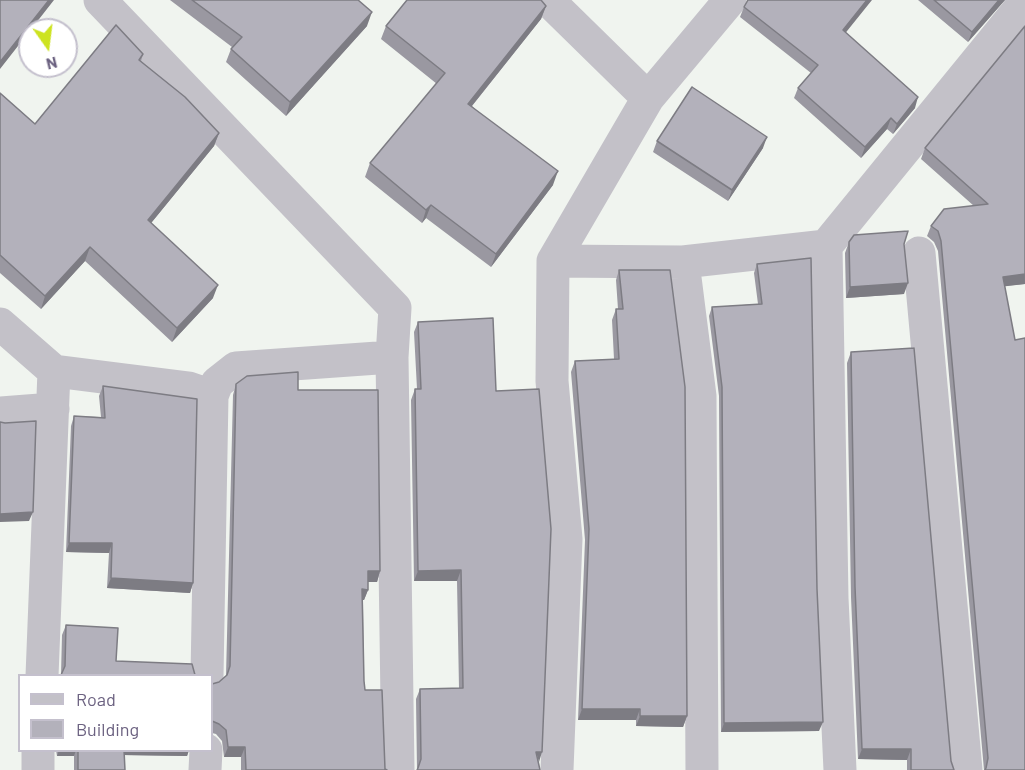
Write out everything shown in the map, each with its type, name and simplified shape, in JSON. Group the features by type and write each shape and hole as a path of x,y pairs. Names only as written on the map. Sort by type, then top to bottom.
{"street":[{"path":"100,0 395,308 392,357 398,770"},
{"path":"548,0 648,98"},
{"path":"557,770 566,539 552,381 553,261 648,98 730,0"},
{"path":"840,770 832,598 826,246 1025,2"},
{"path":"553,261 683,262 826,246"},
{"path":"919,253 966,770"},
{"path":"683,262 699,396 702,770"},
{"path":"0,324 54,370 189,388 212,396"},
{"path":"207,674 212,396 217,383 236,368 392,357"},
{"path":"42,674 54,370"},
{"path":"0,412 53,409"},
{"path":"38,752 38,770"},
{"path":"205,770 206,752"}],"building":[{"path":"0,0 49,0 35,18 18,18 18,39 0,62"},
{"path":"192,0 358,0 372,12 290,102 231,49 242,37"},
{"path":"407,0 541,0 546,6 468,104 558,171 496,254 431,205 426,210 370,163 445,73 386,26"},
{"path":"748,0 867,0 843,30 918,97 897,124 891,118 865,147 798,88 818,65 744,7"},
{"path":"934,0 999,0 972,32"},
{"path":"116,25 143,54 139,60 185,97 219,133 148,220 218,285 177,328 90,247 45,296 0,255 0,93 35,124 73,78 78,78 78,71"},
{"path":"1025,26 1025,274 1003,277 1015,340 1025,338 1025,770 985,770 988,758 941,241 938,231 931,226 944,209 988,204 925,148"},
{"path":"692,87 767,137 732,190 657,141"},
{"path":"908,231 904,244 908,283 850,287 849,242 854,235"},
{"path":"811,258 817,589 823,722 724,723 722,387 712,307 762,304 757,264"},
{"path":"619,270 670,270 685,387 687,716 640,716 640,709 582,709 589,529 575,361 619,359 616,309 623,309"},
{"path":"493,318 496,391 539,389 551,529 542,752 536,752 540,770 417,770 421,759 420,689 463,688 461,570 418,571 415,389 421,389 418,322"},
{"path":"914,348 951,761 954,770 911,770 911,749 862,749 855,587 851,352"},
{"path":"298,372 298,390 378,390 380,571 368,571 368,590 362,589 364,681 365,690 382,690 385,769 387,770 246,770 245,747 228,747 226,730 213,721 213,684 227,675 230,666 236,384 247,376"},
{"path":"103,386 197,399 193,583 111,578 112,543 69,543 74,416 105,418"},
{"path":"36,421 33,512 0,514 0,422"},
{"path":"66,625 118,628 116,661 192,664 195,674 61,674 65,666"},
{"path":"78,752 124,752 125,770 78,770"}]}
